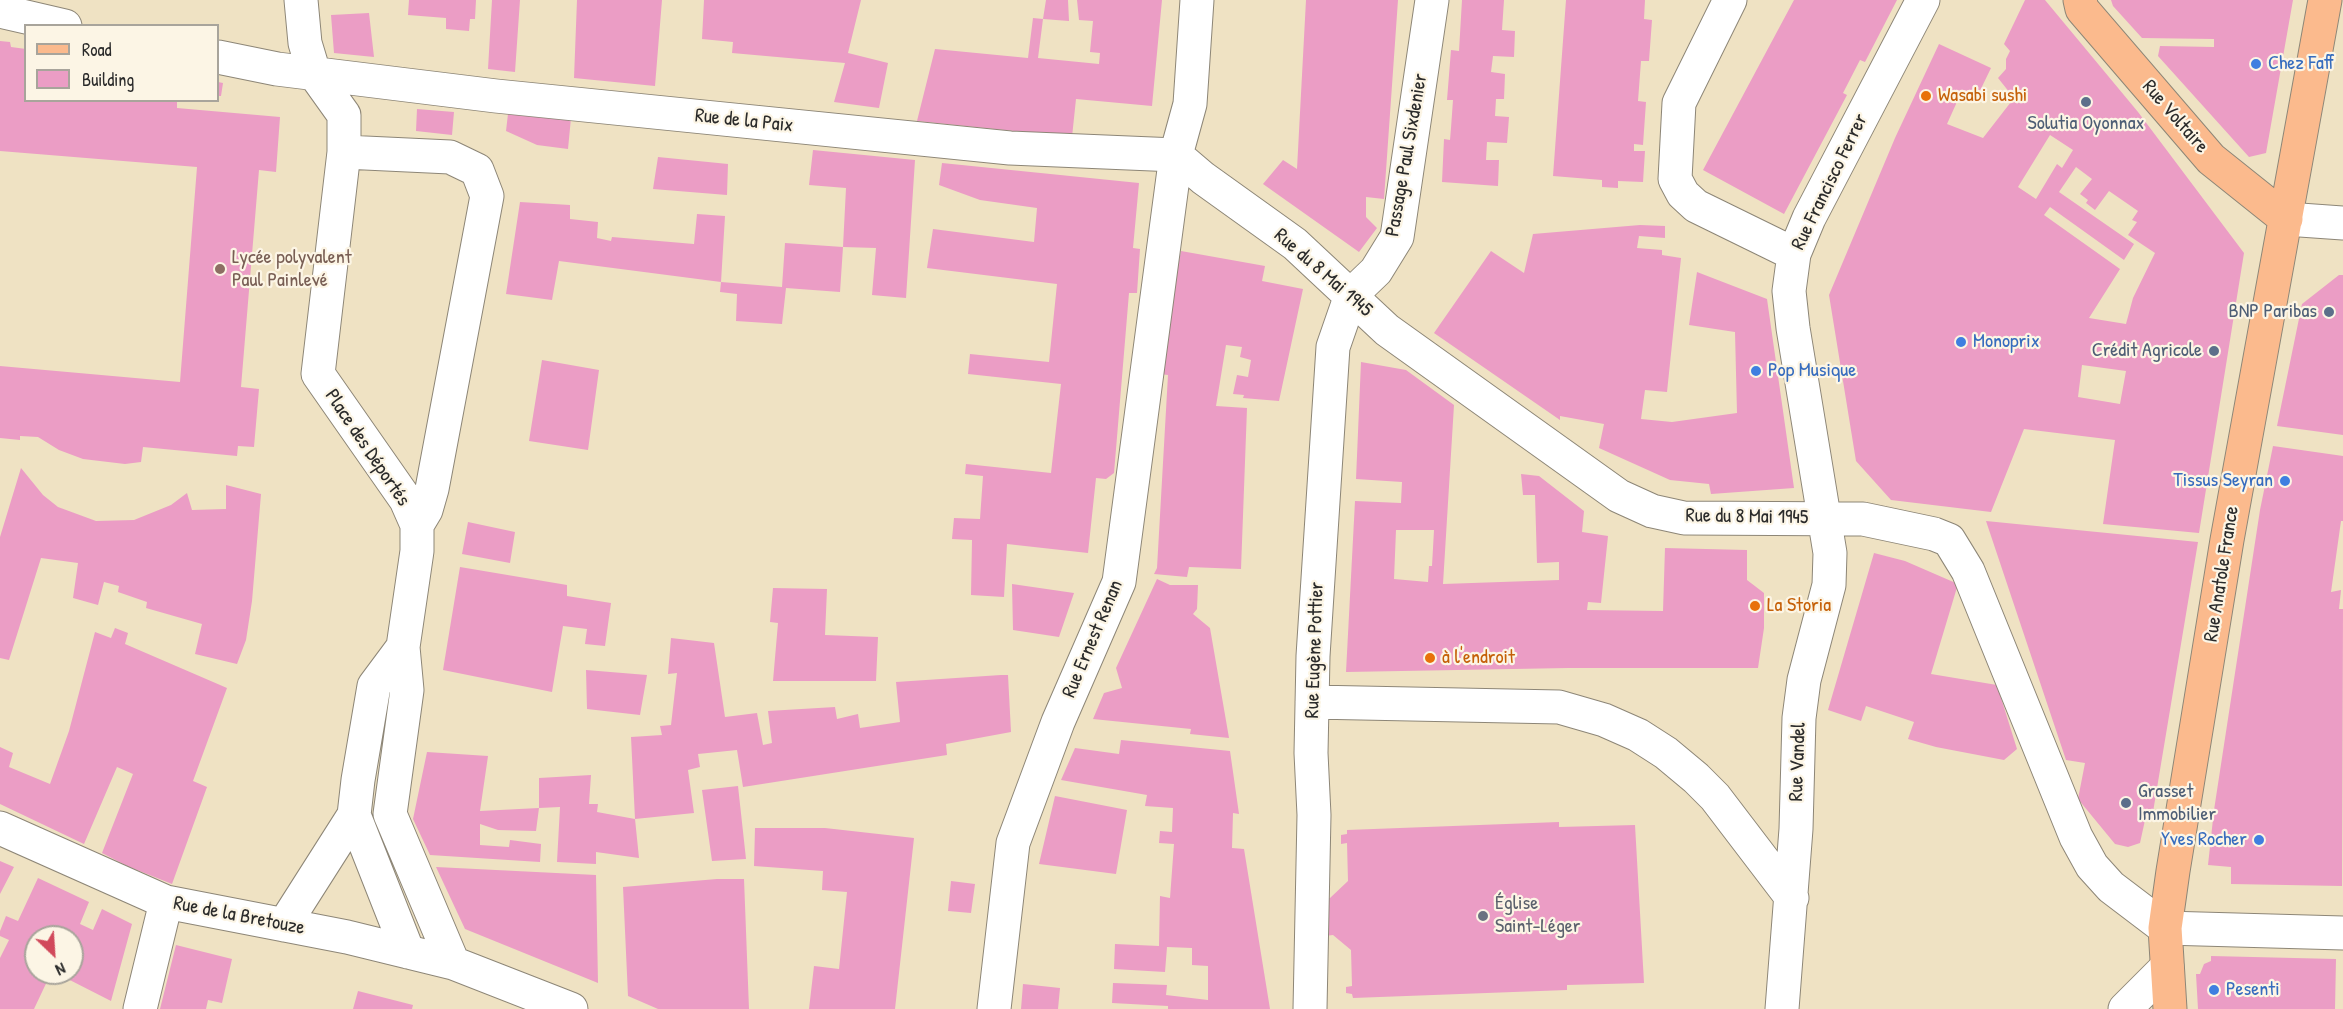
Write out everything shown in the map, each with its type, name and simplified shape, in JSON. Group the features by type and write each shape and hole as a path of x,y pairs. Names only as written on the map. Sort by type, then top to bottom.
{"main road":[{"name":"Rue Voltaire","path":"2080,0 2082,9 2211,159 2286,219"},
{"name":"Rue Anatole France","path":"2170,1009 2165,928 2227,540 2325,0"}],"street":[{"name":"Place des Déportés","path":"301,0 305,43 314,73 344,115 344,152 318,374 406,500 417,525 417,551 403,647 407,690 390,814 453,963"},
{"name":"Rue Ernest Renan","path":"994,1009 1013,843 1058,722 1119,582 1176,155 1190,104 1197,0"},
{"name":"Passage Paul Sixdenier","path":"1351,295 1376,271 1397,237 1432,0"},
{"path":"1730,0 1679,103 1675,178 1683,194 1696,206 1794,254"},
{"name":"Rue Francisco Ferrer","path":"1825,518 1792,319 1789,291 1794,254 1809,218 1923,0"},
{"path":"0,11 56,24"},
{"name":"Rue de la Paix","path":"219,57 277,69 496,96 1010,148 1176,155"},
{"path":"344,152 450,157 477,170 487,196 432,489 426,510 417,525"},
{"name":"Rue du 8 Mai 1945","path":"1176,155 1203,178 1296,244 1387,330 1619,496 1652,511 1684,518 1863,519 1934,534 1949,540 1968,571 2076,837 2092,866 2111,887 2165,928"},
{"path":"2286,219 2343,222"},
{"name":"Rue Eugène Pottier","path":"1310,1009 1314,815 1311,753 1312,702 1320,530 1333,347 1351,295"},
{"name":"Rue Vandel","path":"1782,1009 1792,898 1799,718 1804,680 1830,585 1830,553 1825,518"},
{"path":"403,647 374,686 357,780 354,815 408,952"},
{"path":"1312,702 1559,707 1604,720 1638,735 1666,753 1696,778 1715,797 1792,898"},
{"path":"284,925 354,815"},
{"name":"Rue de la Bretouze","path":"0,828 166,902 346,937 453,963 571,1009"},
{"path":"140,1009 166,902"},
{"path":"2165,928 2343,933"},
{"path":"2125,1009 2167,967"}],"building":[{"path":"409,0 476,0 475,19 470,19 469,31 446,29 446,18 408,15"},
{"path":"492,0 520,0 515,72 488,69"},
{"path":"577,0 662,0 655,86 574,78"},
{"path":"704,0 861,0 848,53 888,63 879,108 834,102 845,63 732,53 733,42 702,39"},
{"path":"1046,0 1068,0 1069,21 1043,19"},
{"path":"1077,0 1162,0 1152,106 1076,99 1072,137 917,121 935,49 1028,58 1033,18 1043,19 1038,58 1099,64 1100,53 1090,52 1093,21 1079,20"},
{"path":"1306,0 1398,0 1384,199 1366,197 1366,217 1377,228 1359,252 1263,184 1283,160 1297,169"},
{"path":"1462,0 1504,0 1502,30 1515,31 1514,57 1493,56 1491,72 1505,74 1504,99 1496,99 1495,116 1509,117 1507,143 1487,142 1486,160 1499,160 1498,186 1442,182 1444,139 1450,140 1453,100 1447,100 1451,50 1459,51"},
{"path":"1566,0 1645,0 1644,19 1652,20 1649,61 1641,61 1638,101 1646,102 1643,145 1634,144 1634,151 1645,151 1643,182 1618,181 1618,188 1602,187 1602,180 1553,176"},
{"path":"1794,0 1897,0 1865,62 1860,60 1843,93 1847,95 1784,214 1703,170"},
{"path":"2025,0 2045,0 2138,112 2244,253 2199,533 2103,524 2115,440 2024,429 1991,512 1891,500 1856,461 1829,295 1895,138 1939,44 1991,68 1976,99 1961,93 1947,124 1983,138 2014,98 1998,78 2006,69 2006,59 2010,51 2004,44","holes":["2050,135 2073,150 2062,168 2057,164 2036,199 2018,187","2076,167 2092,179 2080,194 2095,210 2109,191 2138,211 2132,220 2137,222 2128,235 2155,253 2133,298 2126,324 2089,318 2120,269 2044,215 2050,207 2124,260 2134,244 2059,192","2082,365 2126,371 2120,404 2078,397"]},
{"path":"2111,0 2293,0 2266,153 2249,157 2158,56 2160,46 2214,47 2214,39 2142,38 2113,6"},
{"path":"369,13 374,57 334,53 331,15"},
{"name":"Lycée polyvalent Paul Painlevé","path":"0,41 10,42 11,47 24,49 24,102 177,102 177,108 280,117 276,172 259,170 241,387 259,389 254,447 238,446 237,456 143,447 141,462 125,464 83,459 59,450 38,437 20,436 20,440 0,438 0,366 180,382 197,167 0,151"},
{"path":"219,82 223,83 221,96 219,96"},
{"path":"417,109 454,112 452,135 416,131"},
{"path":"508,114 571,118 568,149 537,145 506,131"},
{"path":"813,150 915,160 906,298 872,295 876,248 843,247 846,188 809,185"},
{"path":"658,157 728,164 727,195 653,189"},
{"path":"942,163 1139,183 1133,248 1140,249 1137,293 1129,293 1114,473 1106,479 1096,478 1088,553 1007,544 1004,597 971,595 972,540 952,539 954,518 980,519 983,476 965,474 966,464 1051,473 1061,384 968,374 970,354 1049,362 1057,284 927,268 933,229 1034,242 1037,208 980,200 939,185"},
{"path":"520,202 570,205 570,219 598,222 597,238 611,241 612,237 694,244 697,214 725,216 721,282 559,261 552,300 506,294"},
{"path":"1640,225 1665,226 1665,238 1639,236 1637,248 1662,250 1662,255 1681,258 1667,392 1645,390 1641,419 1672,422 1737,413 1735,332 1689,325 1697,272 1767,299 1794,488 1711,494 1709,484 1670,480 1599,448 1604,424 1560,416 1560,420 1434,333 1491,251 1524,273 1533,234"},
{"path":"785,243 843,247 840,292 786,288 782,324 736,321 737,294 720,292 721,282 782,287"},
{"path":"1181,251 1265,266 1262,281 1303,289 1279,401 1243,398 1244,395 1233,394 1237,375 1248,377 1251,360 1240,357 1242,347 1226,345 1216,406 1247,408 1241,569 1189,567 1187,577 1154,574 1157,568 1168,375 1160,374 1165,330"},
{"path":"2339,275 2343,275 2343,435 2277,426 2302,304"},
{"path":"542,360 599,370 588,450 529,441"},
{"path":"1361,362 1406,370 1454,405 1443,584 1559,580 1559,562 1537,563 1535,495 1523,495 1521,474 1539,476 1584,511 1582,532 1608,536 1601,603 1588,602 1587,610 1663,611 1665,548 1747,550 1747,580 1764,593 1764,628 1758,668 1568,668 1346,672 1355,501 1401,503 1402,482 1356,479","holes":["1396,530 1434,530 1432,566 1429,566 1428,582 1394,579"]},
{"path":"2273,446 2343,456 2343,521 2341,521 2331,592 2341,590 2339,609 2343,609 2342,886 2231,884 2231,867 2208,865 2214,810 2260,510"},
{"path":"21,468 43,495 58,507 96,521 134,520 171,505 187,493 192,510 226,509 226,485 261,494 252,601 246,640 237,664 195,654 202,624 146,608 147,602 118,592 119,586 104,582 98,605 73,598 78,563 41,558 9,660 0,658 0,537"},
{"path":"1986,521 2198,542 2153,812 2147,811 2140,843 2128,847 2115,844 2078,799 2085,763 2066,760"},
{"path":"468,522 515,532 510,563 462,554"},
{"path":"1874,553 1905,561 1958,584 1931,674 1997,685 2017,749 2004,760 1936,747 1908,739 1914,722 1866,706 1861,721 1828,710"},
{"path":"460,567 567,585 567,596 611,603 605,646 585,644 587,629 563,626 552,692 443,670"},
{"path":"1157,579 1170,585 1198,585 1197,609 1193,614 1210,628 1229,738 1190,734 1191,729 1093,719 1104,693 1122,688 1116,668"},
{"path":"1012,584 1074,593 1059,637 1013,630"},
{"path":"773,588 827,589 825,635 878,637 876,681 773,681 778,623 770,622"},
{"path":"115,628 128,633 125,644 227,688 193,781 207,787 172,884 102,853 133,774 117,767 84,844 0,804 0,747 13,753 9,767 50,784 69,731 95,632 111,638"},
{"path":"671,638 714,643 725,717 757,713 763,745 772,743 768,711 835,707 837,719 858,714 860,728 900,722 896,682 1001,675 1008,675 1011,732 946,744 947,755 743,787 737,750 698,754 700,767 688,770 694,813 635,819 631,737 662,735 660,726 671,725 677,673 668,674"},
{"path":"586,670 647,675 640,715 587,709"},
{"path":"1121,740 1230,751 1239,814 1233,813 1232,848 1244,849 1270,1009 1168,1009 1168,1006 1112,1003 1113,983 1167,985 1166,995 1208,1000 1208,966 1192,965 1192,948 1167,947 1165,972 1114,969 1115,944 1159,946 1160,896 1170,898 1174,844 1159,843 1160,831 1172,832 1173,808 1145,806 1147,795 1061,780 1075,748 1119,754"},
{"path":"427,752 488,756 480,811 539,808 536,831 498,830 480,824 480,845 509,847 510,840 541,844 540,862 430,855 413,819"},
{"path":"591,775 589,804 598,804 597,812 635,819 639,858 596,852 596,864 557,862 560,807 539,808 539,778"},
{"path":"738,786 746,859 712,861 702,790"},
{"path":"1055,796 1127,810 1116,874 1039,864"},
{"name":"Église Saint-Léger","path":"1559,822 1559,827 1635,825 1644,983 1567,985 1567,990 1353,998 1352,994 1346,993 1346,987 1352,986 1351,950 1333,935 1325,936 1324,896 1330,898 1348,881 1347,843 1341,844 1341,835 1347,834 1347,830"},
{"path":"755,828 825,828 914,838 895,1009 809,1009 814,966 839,969 847,892 822,890 823,871 754,866"},
{"path":"0,861 14,867 0,894"},
{"path":"436,867 596,875 598,983 465,929"},
{"path":"38,878 89,902 80,924 82,925 24,925 24,985 45,985 34,1009 0,1009 0,958 9,940 0,936 0,931 6,916 18,921"},
{"path":"744,879 749,1009 658,1009 628,996 623,887"},
{"path":"951,881 975,884 971,913 948,911"},
{"path":"102,909 132,924 111,1001 80,985 84,985 84,926 93,930"},
{"path":"176,945 232,959 222,1003 208,1000 206,1009 160,1009"},
{"path":"2211,956 2336,959 2335,1009 2198,1009 2196,974 2200,974 2204,964 2211,961"},
{"path":"1023,984 1060,988 1058,1009 1021,1009"},
{"path":"358,991 413,1005 412,1009 353,1009"}],"place":[{"name":"Chez Faff","path":"2256,64"},
{"name":"Wasabi sushi","path":"1926,96"},
{"name":"Solutia Oyonnax","path":"2086,102"},
{"name":"Lycée polyvalent Paul Painlevé","path":"220,269"},
{"name":"BNP Paribas","path":"2329,312"},
{"name":"Monoprix","path":"1961,342"},
{"name":"Crédit Agricole","path":"2214,351"},
{"name":"Pop Musique","path":"1756,371"},
{"name":"Tissus Seyran","path":"2285,481"},
{"name":"La Storia","path":"1755,606"},
{"name":"à l'endroit","path":"1430,658"},
{"name":"Grasset Immobilier","path":"2126,803"},
{"name":"Yves Rocher","path":"2259,840"},
{"name":"Église Saint-Léger","path":"1483,916"},
{"name":"Pesenti","path":"2214,990"}]}
